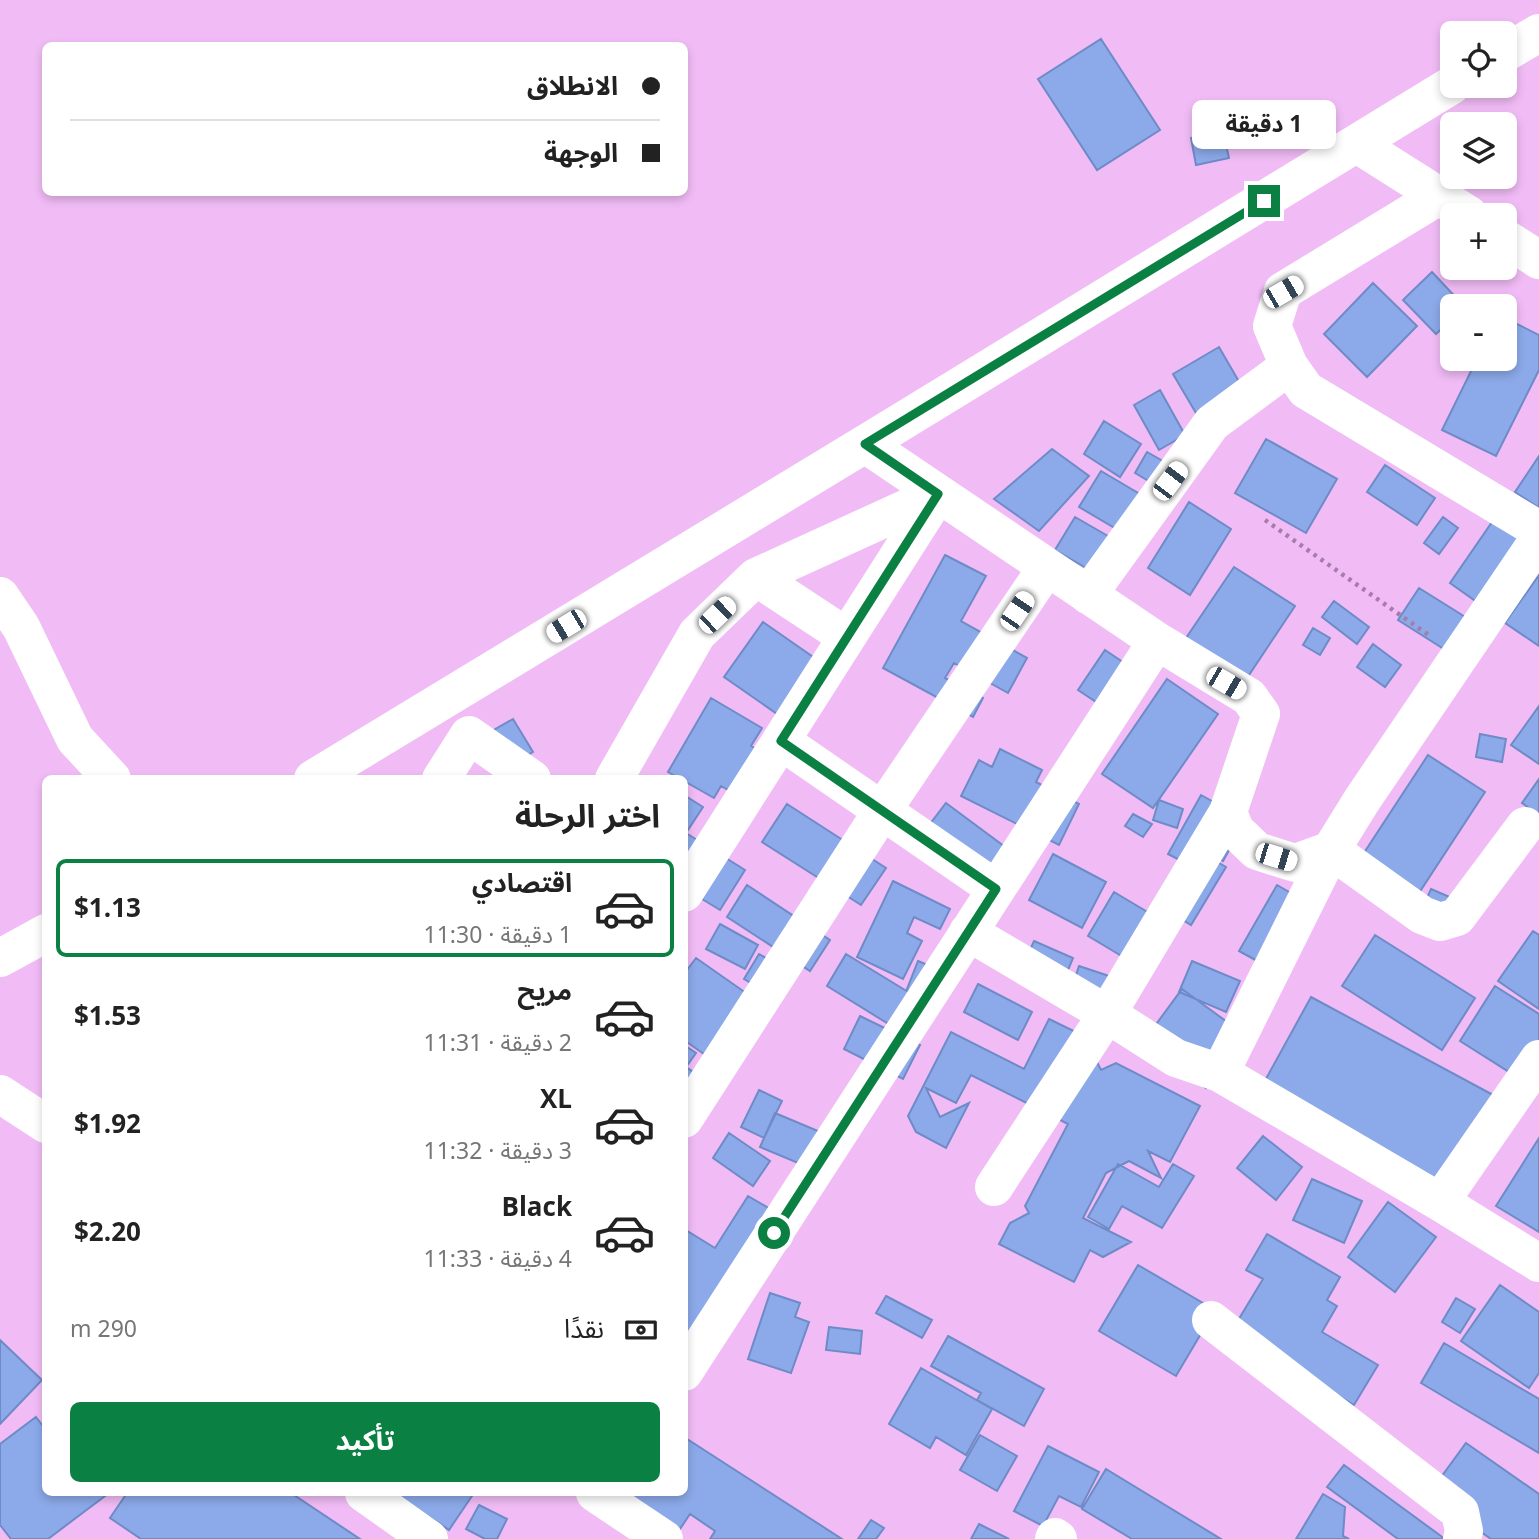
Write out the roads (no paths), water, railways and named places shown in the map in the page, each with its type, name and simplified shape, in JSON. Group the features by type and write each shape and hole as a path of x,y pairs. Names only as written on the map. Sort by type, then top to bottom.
{"street":[{"path":"1517,46 1539,33"},
{"path":"320,775 1440,92"},
{"path":"1357,144 1449,203"},
{"path":"1440,213 1283,292 1272,326 1289,366 1306,390 1539,530"},
{"path":"1517,246 1539,260"},
{"path":"1088,595 1212,424 1289,366"},
{"path":"865,444 1157,641 1250,696 1261,714 1228,812 1107,1014 993,1187"},
{"path":"616,775 697,634 756,577 938,494"},
{"path":"688,885 938,494"},
{"path":"1220,1073 1331,850 1539,539"},
{"path":"688,1113 882,811 1047,567"},
{"path":"756,577 847,637"},
{"path":"0,596 21,627 75,739 108,775"},
{"path":"688,1366 1157,641"},
{"path":"444,775 469,735 526,775"},
{"path":"781,741 996,889"},
{"path":"1228,812 1236,830 1257,851 1295,863 1331,850"},
{"path":"1331,850 1422,915 1440,922 1457,917 1525,826"},
{"path":"968,932 1176,1058 1220,1073 1539,1263"},
{"path":"0,958 42,935"},
{"path":"1440,1202 1539,1059"},
{"path":"0,1094 42,1121"},
{"path":"1212,1320 1460,1511 1464,1531 1462,1539"},
{"path":"368,1496 429,1539"},
{"path":"604,1496 664,1539"}]}
